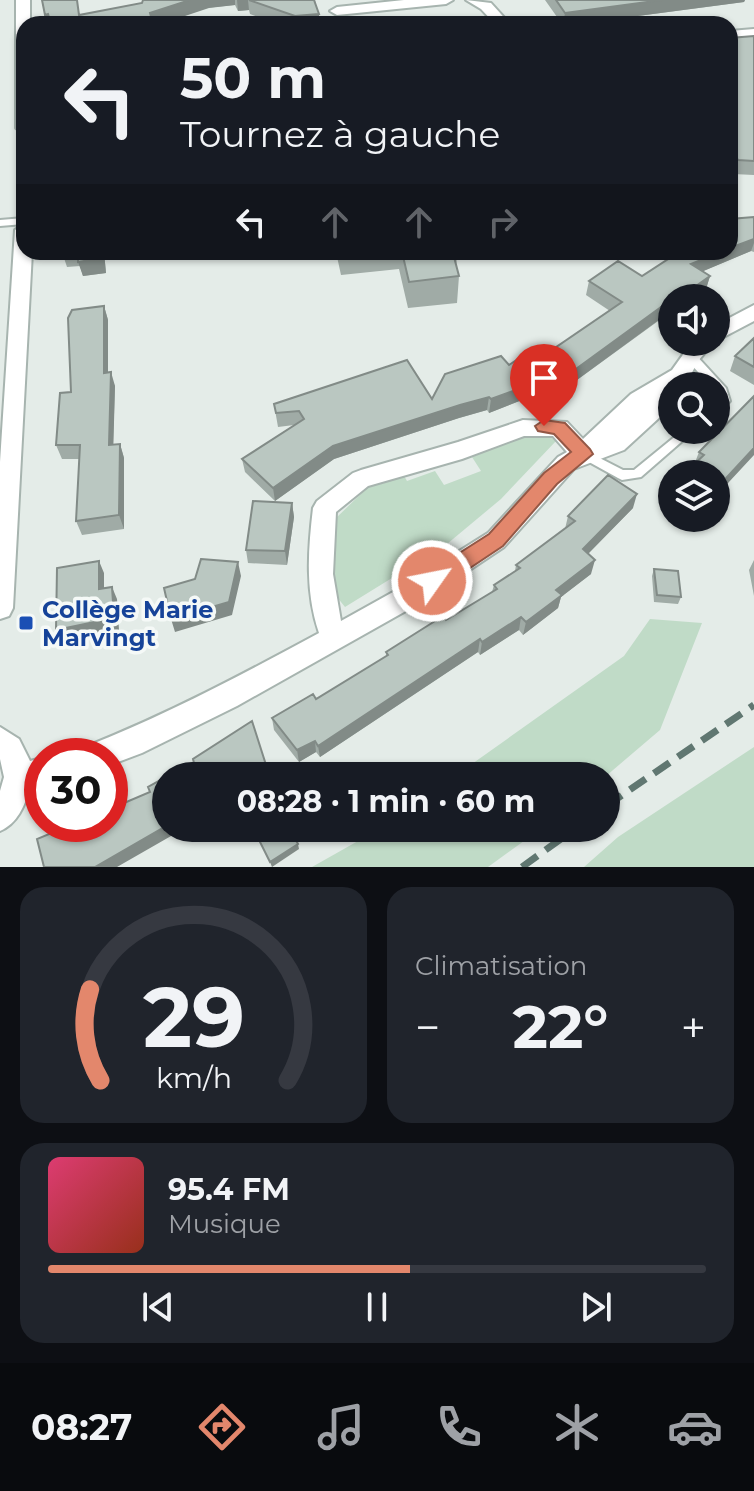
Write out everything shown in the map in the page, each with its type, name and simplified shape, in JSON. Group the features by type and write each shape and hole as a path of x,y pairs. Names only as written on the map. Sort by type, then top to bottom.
{"street":[{"path":"337,12 446,0"},
{"path":"473,0 486,6 495,16"},
{"path":"0,608 22,260"},
{"path":"730,326 754,312"},
{"path":"128,745 334,638 411,595 496,540 558,471 583,454 616,444 658,402"},
{"path":"334,638 322,594 320,552 325,508 361,479 462,450 523,428 559,428 583,454"},
{"path":"0,740 24,767"},
{"path":"0,816 24,783"}],"lane":[{"path":"583,454 622,475 637,474 673,444"}],"green space":[{"path":"542,430 556,441 501,499 447,544 345,607 333,592 334,520 368,487 403,474 407,481 435,471 444,485 481,471 472,457"},
{"path":"650,619 702,623 660,730 620,764 475,762 624,656"},
{"path":"754,747 754,867 584,867 612,842 620,842 620,836"},
{"path":"356,842 523,842 488,867 312,867"}],"building":[{"path":"42,0 77,0 79,15 142,3 143,0 190,0 150,13 151,16 45,15"},
{"path":"249,0 314,0 319,14 295,16"},
{"path":"556,0 662,0 565,13"},
{"path":"754,36 754,161 738,160 738,37"},
{"path":"754,217 754,239 738,245 738,218"},
{"path":"404,260 455,260 459,276 409,282"},
{"path":"667,260 701,260 691,264 710,276 699,284 658,284 658,309 558,382 554,380 542,388 535,383 333,446 273,488 242,459 304,419 299,411 276,413 274,404 407,360 432,399 445,374 501,356 509,365 530,351 540,358 622,302 589,281 618,261 642,276"},
{"path":"104,306 104,373 111,372 109,445 120,444 119,515 76,521 80,445 56,445 60,393 71,392 68,318 72,310"},
{"path":"754,338 754,367 735,356"},
{"path":"754,396 754,448 730,474 730,460 699,460 704,455 699,452 707,444 730,444 730,420"},
{"path":"608,475 637,494 583,549 595,560 556,590 562,595 526,622 521,617 482,642 480,639 318,746 315,741 297,750 272,718 313,694 316,699 388,655 386,652 443,616 446,620 497,589 494,585 520,568 516,565 575,521 568,516"},
{"path":"253,501 292,503 285,551 246,550"},
{"path":"201,559 238,562 229,602 171,619 164,588 195,579"},
{"path":"99,561 99,589 112,587 114,618 56,630 57,568"},
{"path":"654,569 678,571 681,597 657,595"},
{"path":"252,721 265,762 194,762 193,759"},
{"path":"152,785 152,834 95,867 44,867 38,842 128,842 128,801 150,792 148,787"},
{"path":"260,842 297,842 298,844 270,862"}],"railway":[{"path":"620,796 754,705"},
{"path":"522,867 557,842"}],"place":[{"name":"Collège Marie Marvingt","path":"26,623"}],"route":[{"path":"432,581 496,540 566,463 583,454 559,428 544,426"}]}
